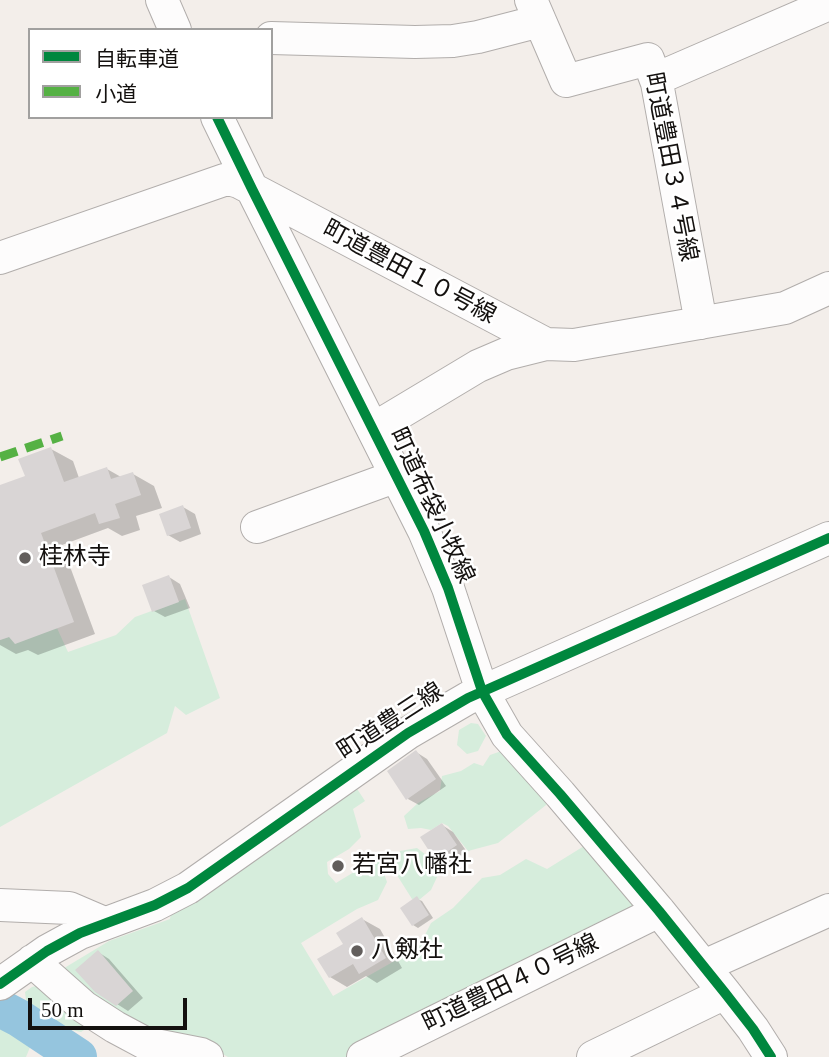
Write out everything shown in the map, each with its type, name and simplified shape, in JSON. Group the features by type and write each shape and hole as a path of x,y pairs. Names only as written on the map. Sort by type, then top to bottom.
{"street":[{"path":"162,0 174,28"},
{"path":"652,69 670,55 793,0"},
{"path":"652,69 829,4"},
{"path":"273,38 453,41 478,37 536,10"},
{"name":"町道豊田３４号線","path":"536,10 566,82 652,69 701,323"},
{"name":"町道布袋小牧線","path":"218,119 424,531 448,588 482,691 507,736 659,911 725,993 771,1057"},
{"name":"町道豊田１０号線","path":"0,258 224,180 239,182 546,344 573,345 785,308 829,288"},
{"path":"373,429 478,366 506,354 546,344"},
{"path":"257,527 397,476"},
{"name":"町道豊三線","path":"16,972 57,946 104,923 155,905 188,888 408,733 482,691 829,538"},
{"path":"0,905 69,908 104,923"},
{"path":"704,966 829,910"},
{"name":"町道豊田４０号線","path":"363,1057 659,911"},
{"path":"16,972 84,1007 145,1043 207,1057"},
{"path":"593,1057 725,993"}],"green space":[{"path":"185,599 220,698 186,715 175,706 167,733 0,827 0,640 57,628 68,652 116,635 135,617"},
{"path":"471,723 478,724 486,736 478,751 467,754 457,745 459,730"},
{"path":"516,746 560,794 498,843 468,851 448,826 442,823 431,830 408,829 404,816 418,803 440,791 442,776 461,771 474,763 483,766 490,755"},
{"path":"348,775 365,801 353,809 361,837 349,849 327,862 328,874 336,883 354,872 357,865 368,856 377,854 387,882 378,900 357,909 301,943 333,996 419,947 431,923 453,908 482,878 500,875 526,859 547,869 597,838 659,911 363,1057 228,1057 205,1044 145,1034 61,970 109,941 170,919 171,912"},
{"path":"417,848 430,858 438,875 431,890 419,900 412,899 395,872 400,851"},
{"path":"40,985 90,1026 81,1032 59,1027 54,1018 36,1019 27,1007 25,992"},
{"path":"0,1021 4,1025 24,1027 35,1035 26,1057 0,1057"}],"building":[{"name":"桂林寺","path":"51,447 64,482 107,467 111,479 133,472 141,495 115,504 120,518 99,524 95,513 41,533 74,622 15,644 9,637 0,640 0,485 25,476 18,459"},
{"path":"183,505 191,528 167,536 159,514"},
{"path":"169,575 179,602 152,612 142,585"},
{"path":"416,750 436,779 406,800 387,771"},
{"path":"442,823 457,845 435,860 420,837"},
{"path":"417,896 429,915 412,926 400,908"},
{"name":"八剱社","path":"362,917 386,958 359,974 353,964 329,978 317,959 343,944 336,933"},
{"path":"98,950 133,991 116,1006 95,992 75,970"}],"waterway":[{"path":"0,1008 78,1057"}],"marked path":[{"path":"0,457 62,436"}],"cycle path":[{"path":"218,119 424,531 448,588 482,691 507,735 659,911 753,1029 771,1057"},
{"path":"0,984 47,951 80,933 155,905 188,888 408,733 468,698 829,538"}],"place":[{"name":"桂林寺","path":"25,558"},
{"name":"若宮八幡社","path":"338,866"},
{"name":"八剱社","path":"357,951"}]}
